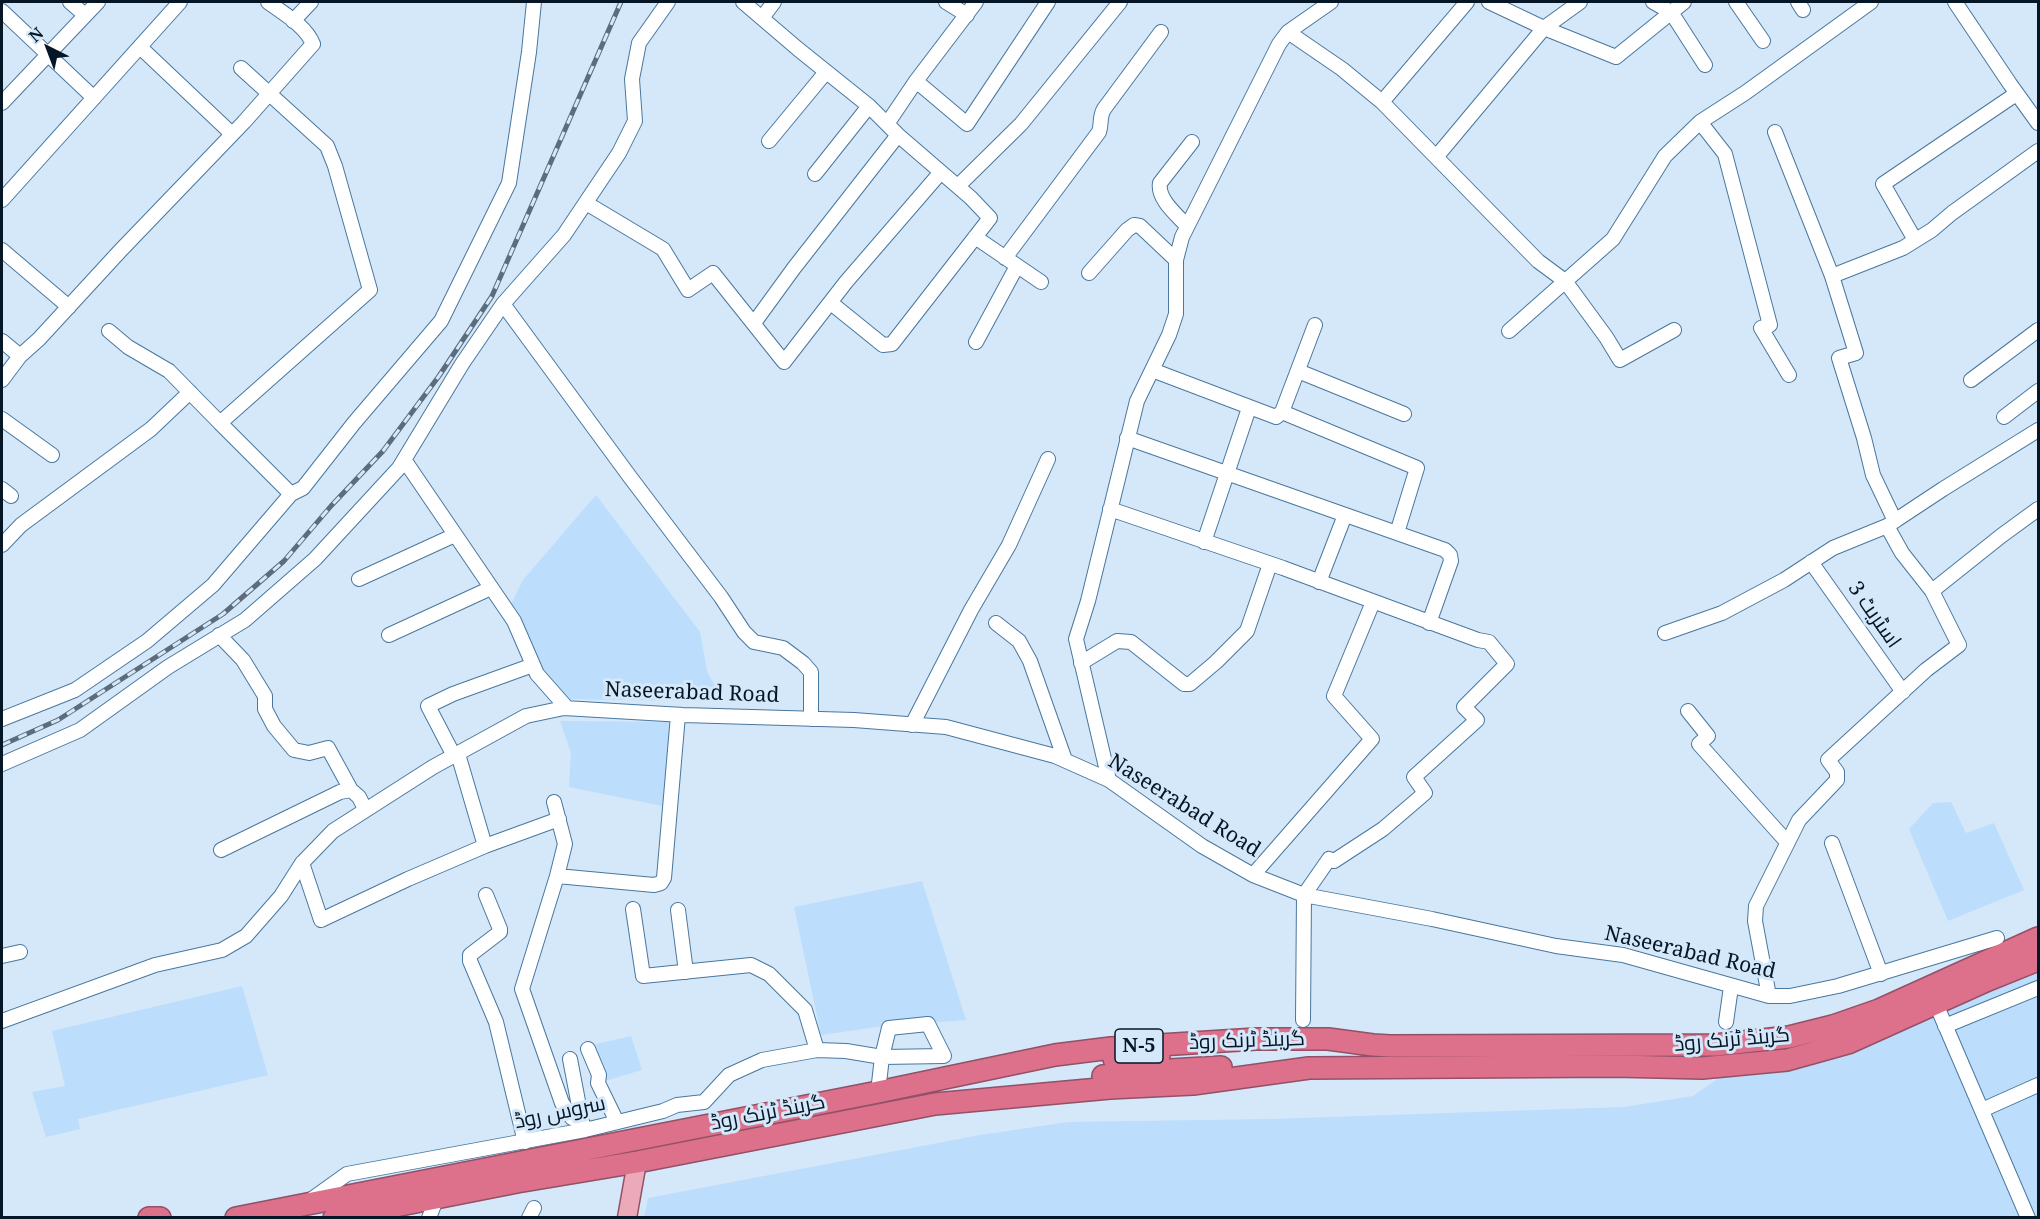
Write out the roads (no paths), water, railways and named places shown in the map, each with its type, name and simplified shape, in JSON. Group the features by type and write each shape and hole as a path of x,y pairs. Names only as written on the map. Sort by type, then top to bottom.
{"highway":[{"name":"گرینڈ ٹرنک روڈ","path":"236,1218 1055,1055 1111,1048 1256,1039 1328,1039 1373,1045 1715,1045 1789,1037 1833,1026 1879,1010 2038,938"},
{"name":"گرینڈ ٹرنک روڈ","path":"334,1218 935,1104 1110,1088 1193,1084 1309,1068 1615,1066 1702,1068 1787,1059 1819,1052 1848,1042 2038,960"},
{"path":"1309,1068 1225,1067 1153,1071 1147,1064 1152,1056 1330,1052 1373,1045"},
{"path":"935,1104 1041,1084 1136,1072 1141,1062 1136,1057 955,1076"},
{"path":"149,1218 160,1218"}],"main road":[{"path":"627,1218 637,1162"}],"street":[{"path":"70,2 85,15"},
{"path":"4,95 49,54 98,2"},
{"path":"2,200 180,2"},
{"path":"2,380 20,356 232,134 313,44 293,21 268,2"},
{"path":"293,21 311,2"},
{"path":"2,719 75,690 147,641 213,585 291,494 303,488 354,423 441,321 509,183 529,52 534,2"},
{"path":"2,764 80,730 168,667 245,620 315,559 405,461 462,363 503,304 564,235 630,133 635,120 632,80 639,43 668,2"},
{"path":"743,2 869,106 990,218 892,344 883,345 831,303"},
{"path":"762,18 774,2"},
{"path":"946,2 967,15"},
{"path":"887,124 916,81 976,2"},
{"path":"916,81 967,124 1048,2"},
{"path":"958,186 1021,124 1120,2"},
{"path":"1109,780 1080,663 1076,639 1077,630 1088,601 1137,401 1176,314 1176,260 1182,237 1279,44 1288,32 1331,2"},
{"path":"1383,102 1467,2"},
{"path":"1489,2 1544,28 1616,57 1684,2"},
{"path":"1437,156 1544,28 1580,2"},
{"path":"1653,2 1671,12 1705,65"},
{"path":"1736,2 1763,41"},
{"path":"1509,331 1613,239 1665,156 1700,122 1745,93 1871,2"},
{"path":"1954,2 2038,123"},
{"path":"2,11 94,98"},
{"path":"1005,258 1099,132 1100,116 1104,109 1161,32"},
{"path":"1288,32 1342,69 1383,102 1538,261 1565,281 1620,360 1674,330"},
{"path":"140,47 232,134"},
{"path":"220,423 370,290 335,166 327,146 242,68"},
{"path":"769,141 826,72"},
{"path":"1915,240 1884,184 2016,94"},
{"path":"815,174 869,106"},
{"path":"1700,122 1725,154 1770,325 1761,328 1789,375"},
{"path":"1769,996 1755,921 1756,906 1799,820 1837,780 1838,772 1828,760 1926,670 1959,645 1932,591 1902,553 1873,475 1839,358 1856,353 1832,276 1775,132"},
{"path":"754,323 898,135"},
{"path":"1187,226 1161,196 1159,189 1160,183 1192,142"},
{"path":"1832,276 1903,248 1932,230 2038,151"},
{"path":"585,203 663,249 688,290 713,273 784,362 941,172"},
{"path":"1089,273 1134,225 1140,226 1176,260"},
{"path":"975,237 1041,282"},
{"path":"2,249 69,307"},
{"path":"976,342 1017,266"},
{"path":"503,304 721,597 744,632 754,642 783,648 811,672 811,718"},
{"path":"1152,370 1276,417 1282,412 1315,325"},
{"path":"1971,380 2038,330"},
{"path":"109,331 128,347 169,371 291,494"},
{"path":"2,341 20,356"},
{"path":"1298,371 1404,414"},
{"path":"2004,417 2038,391"},
{"path":"2,545 21,525 151,429 190,392"},
{"path":"1204,542 1249,408"},
{"path":"1282,412 1417,468 1397,533"},
{"path":"2,419 52,454"},
{"path":"1665,633 1722,613 1784,580 1833,548 1891,524 2038,430"},
{"path":"1127,438 1445,550 1450,555 1451,561 1429,623"},
{"path":"912,725 971,610 1009,545 1048,459"},
{"path":"405,461 513,621 537,674 567,708"},
{"path":"1110,509 1270,564 1429,623 1489,642 1507,664 1464,707 1477,720 1414,777 1425,793 1383,829 1334,861 1329,859 1304,895 1303,1020"},
{"path":"1932,591 2038,509"},
{"path":"1319,582 1345,514"},
{"path":"359,579 455,535"},
{"name":"اسٹریٹ 3","path":"1811,562 1903,692"},
{"path":"1080,663 1117,640 1131,642 1184,684 1190,684 1247,631 1270,564"},
{"path":"389,635 491,588"},
{"path":"1253,875 1372,739 1334,696 1373,602"},
{"path":"996,623 1019,641 1030,661 1065,760"},
{"path":"219,634 243,660 265,696 265,709 274,726 294,750 309,753 328,748 351,790 359,797 365,809"},
{"path":"485,846 456,755 428,706 453,694 533,665"},
{"name":"Naseerabad Road","path":"2,1021 155,965 222,950 246,936 281,896 302,863 333,831 365,809 526,716 567,708 678,715 854,720 946,727 1055,756 1109,780 1202,846 1253,875 1304,895 1432,919 1556,946 1623,955 1769,996 1790,996 1838,986 1997,938"},
{"path":"1688,711 1708,736 1699,744 1787,842"},
{"path":"557,876 654,885 661,883 664,878 678,715"},
{"path":"221,850 340,792 351,790"},
{"path":"554,802 565,844 522,989 562,1103 572,1118 583,1126"},
{"path":"302,863 321,920 485,846 559,819"},
{"path":"1832,843 1881,974"},
{"path":"486,895 500,932 475,950 470,955 470,961 496,1022 525,1142"},
{"path":"633,909 643,976 751,965 769,974 805,1010 817,1050"},
{"path":"678,910 686,972"},
{"path":"2,956 20,952"},
{"path":"1726,1022 1731,987"},
{"path":"1945,1026 2038,988"},
{"path":"1936,1004 2028,1218"},
{"path":"588,1049 599,1075 598,1083 617,1122"},
{"name":"سروس روڈ","path":"305,1204 347,1174 525,1142 583,1126 617,1122 663,1111 677,1105 705,1102 729,1075 762,1060 817,1050 846,1051 882,1057 878,1092"},
{"path":"570,1059 583,1126"},
{"path":"575,1086 598,1083"},
{"path":"1982,1110 2038,1085"},
{"path":"429,1218 437,1197"}],"railway":[{"path":"2,745 58,720 223,614 284,561 331,506 383,451 439,376 492,296 621,2"}]}
